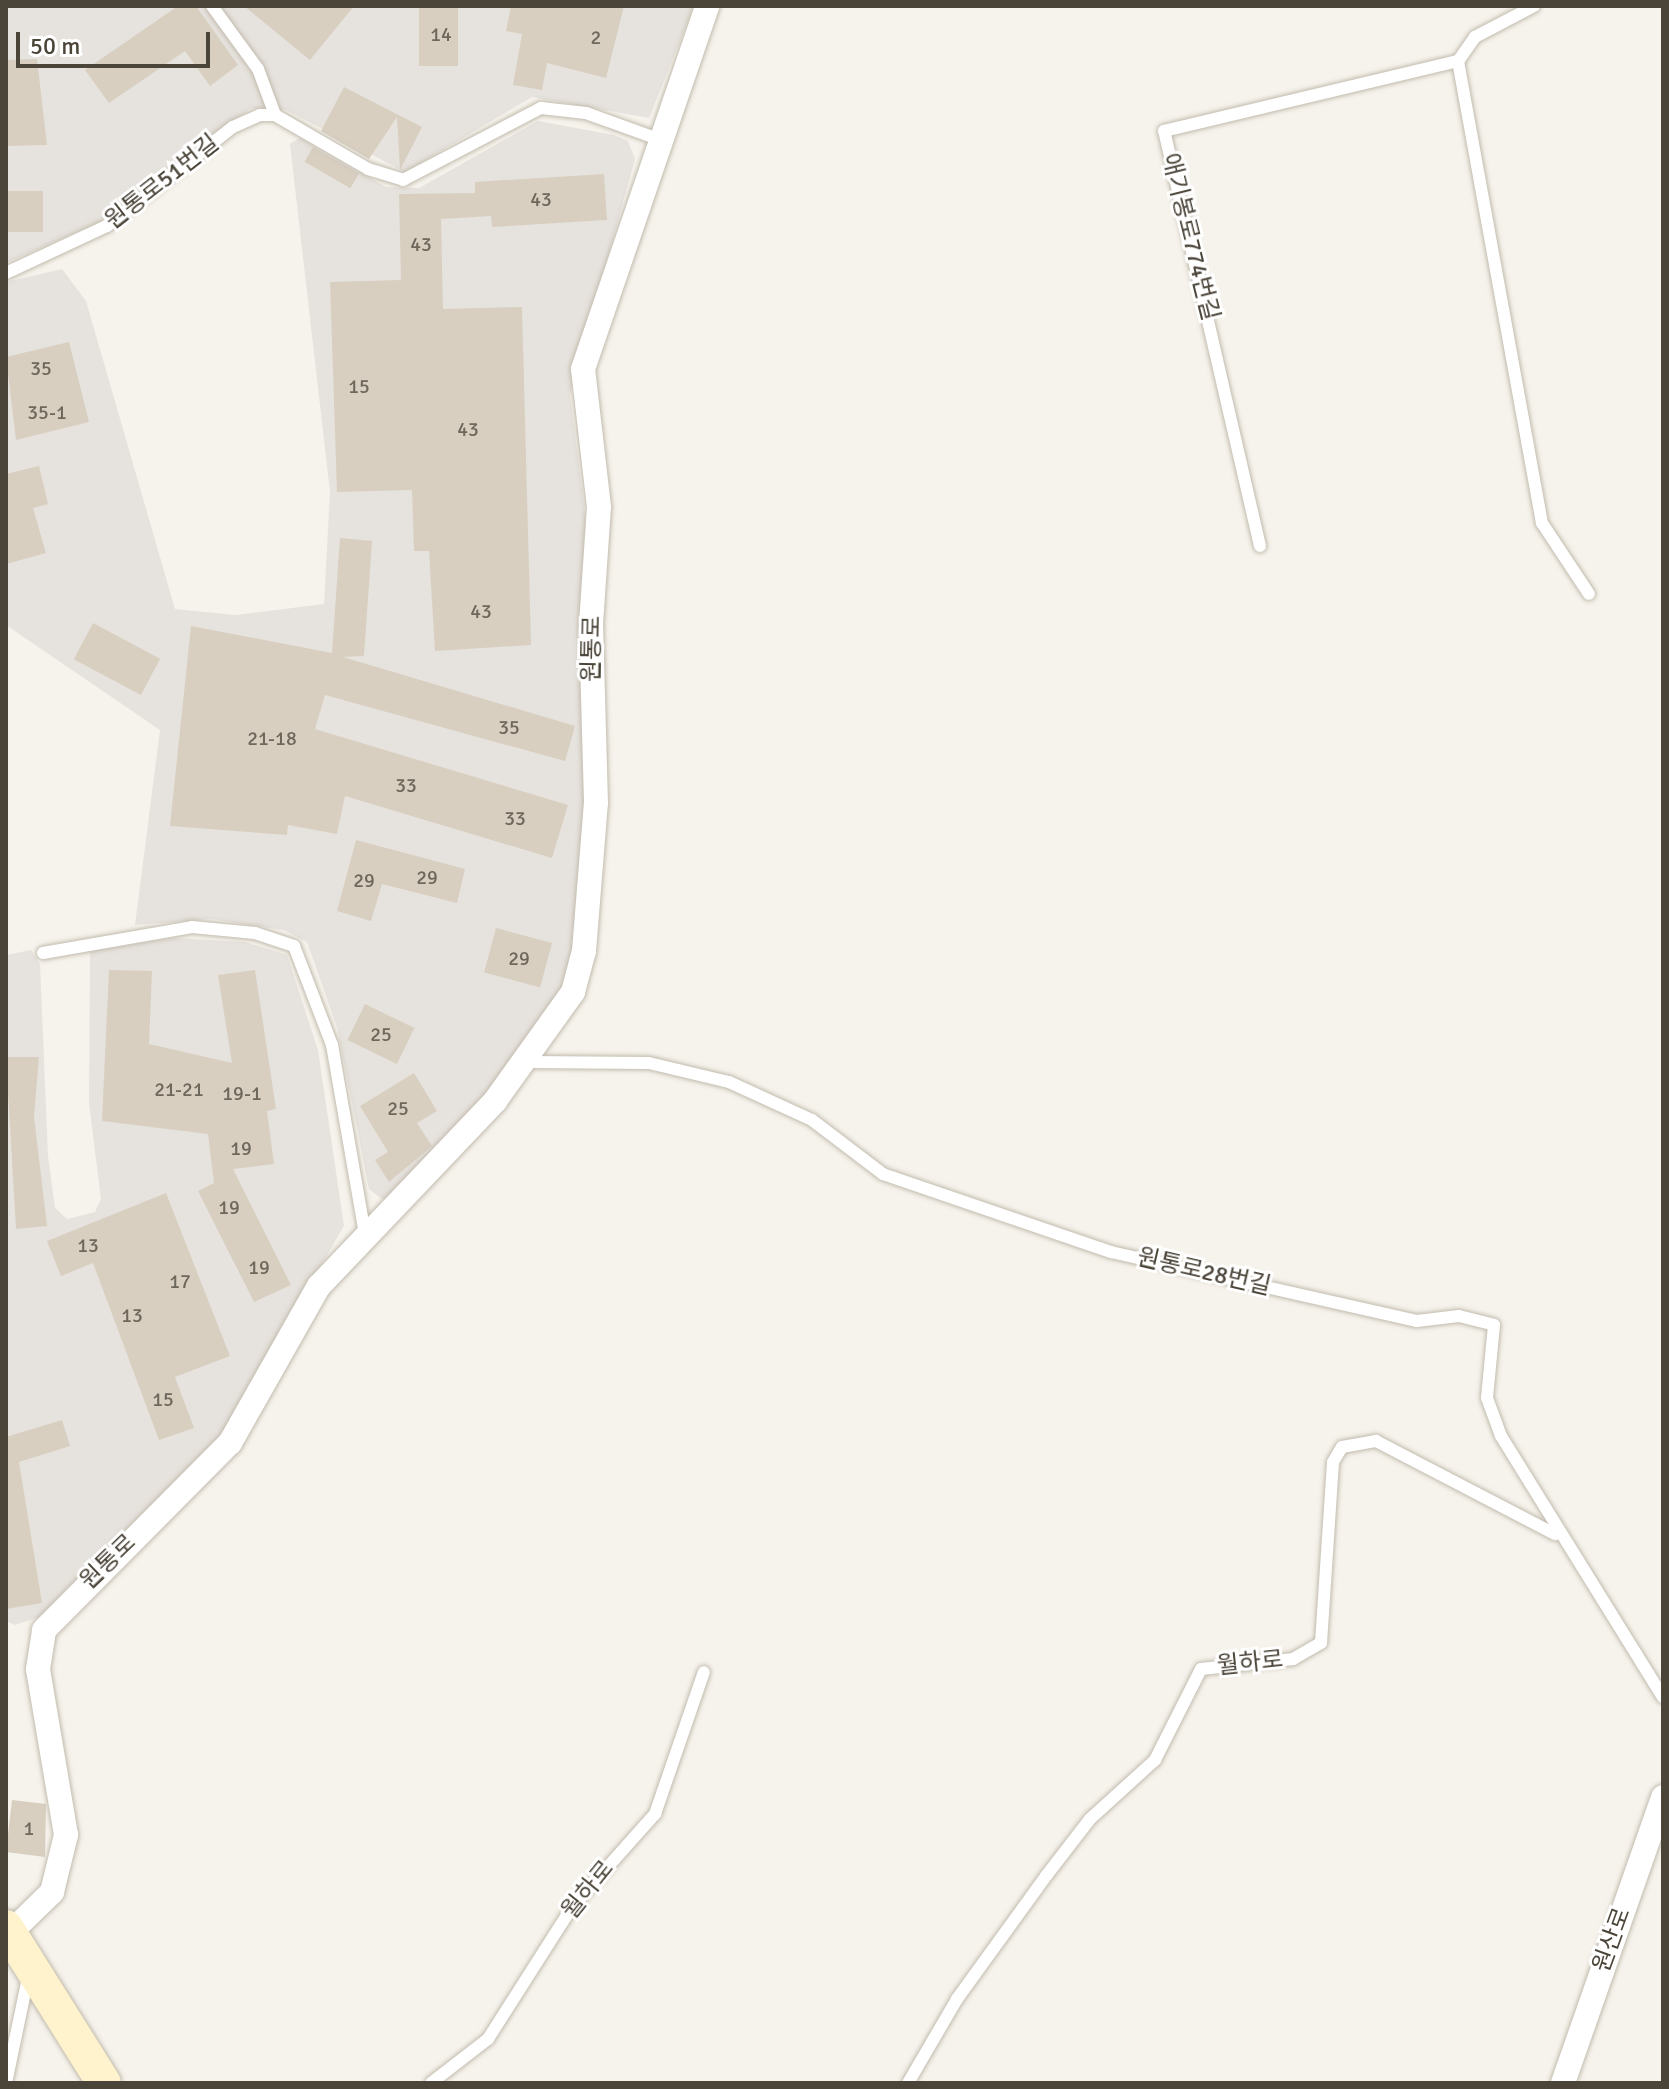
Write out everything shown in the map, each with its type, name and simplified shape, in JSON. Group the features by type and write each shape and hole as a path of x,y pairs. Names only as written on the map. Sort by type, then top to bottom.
{"street":[{"name":"원통로","path":"8,1930 52,1892 66,1835 38,1669 44,1630 230,1443 319,1286 528,1062 573,992 593,873 599,507 583,369 658,139 707,6"},
{"name":"원산로","path":"1563,2083 1663,1797"},
{"path":"8,1930 104,2083"}],"lane":[{"path":"1534,6 1475,37 1458,61 1542,523 1589,594"},
{"path":"219,9 258,69 275,115 368,169 403,180 541,108 586,113 658,139"},
{"name":"애기봉로774번길","path":"1260,546 1164,131 1458,61"},
{"name":"원통로51번길","path":"6,273 107,226 233,127 275,115"},
{"path":"43,953 192,927 255,933 294,946 332,1045 365,1234"},
{"name":"원통로28번길","path":"528,1062 649,1063 729,1082 812,1120 883,1174 1111,1252 1417,1321 1459,1316 1494,1325 1487,1398 1556,1534 1663,1697"},
{"name":"월하로","path":"908,2083 957,1999 1046,1876 1090,1819 1155,1760 1201,1669 1293,1659 1321,1643 1333,1462 1342,1447 1376,1441 1556,1534"},
{"name":"월하로","path":"431,2083 488,2039 572,1907 655,1814 704,1672"},
{"path":"6,2083 30,1967"}],"shaded area":[{"path":"6,6 694,6 649,118 532,97 405,172 286,110 251,108 100,222 6,263"},
{"path":"538,121 614,135 628,141 635,159 570,395 587,531 584,829 572,955 560,992 498,1085 391,1198 382,1199 369,1189 337,1027 307,942 284,930 211,919 135,925 160,730 6,625 6,282 62,269 86,301 175,609 235,615 324,604 330,492 290,144 300,138 386,187 419,188"},
{"path":"172,938 245,942 287,955 318,1050 344,1226 223,1434 39,1617 15,1625 6,1621 6,955 31,950 40,964 48,1156 55,1208 67,1219 95,1212 101,1199 89,1103 90,951"}],"building":[{"path":"178,6 196,6 238,65 210,86 185,51 109,103 85,70"},
{"path":"244,6 354,6 310,60"},
{"path":"419,6 458,6 458,66 419,66"},
{"path":"511,6 624,6 606,78 547,63 542,90 513,85 522,34 506,31"},
{"path":"37,59 47,145 6,146 6,60"},
{"path":"344,87 422,127 400,170 397,117 369,159 321,131"},
{"path":"313,147 359,173 350,188 304,162"},
{"path":"604,174 607,220 492,227 491,216 441,219 443,309 522,307 531,645 435,651 429,551 414,551 412,490 337,492 330,282 401,280 399,194 475,193 475,182"},
{"path":"7,191 43,191 43,232 7,232"},
{"path":"69,342 89,422 16,440 6,357"},
{"path":"39,466 48,504 33,508 46,553 6,564 6,474"},
{"path":"340,538 372,541 364,656 343,657 575,726 565,761 325,695 315,729 568,805 552,858 345,796 337,834 288,825 287,835 170,826 191,626 332,653"},
{"path":"93,623 160,659 141,695 74,659"},
{"path":"356,840 465,869 457,903 382,884 371,921 337,911"},
{"path":"496,928 552,943 540,987 484,972"},
{"path":"109,970 152,971 149,1044 232,1063 218,975 255,970 276,1109 267,1111 274,1164 233,1169 291,1285 254,1302 198,1191 214,1183 208,1134 102,1121"},
{"path":"365,1004 414,1028 397,1064 347,1040"},
{"path":"6,1057 39,1057 34,1117 47,1226 16,1229"},
{"path":"414,1073 437,1111 417,1123 432,1146 389,1182 375,1160 388,1152 360,1106"},
{"path":"166,1193 230,1356 175,1377 194,1428 159,1440 93,1263 61,1276 47,1241"},
{"path":"62,1420 70,1446 19,1462 42,1603 6,1609 6,1437"},
{"path":"12,1800 46,1804 45,1857 6,1852"}]}
